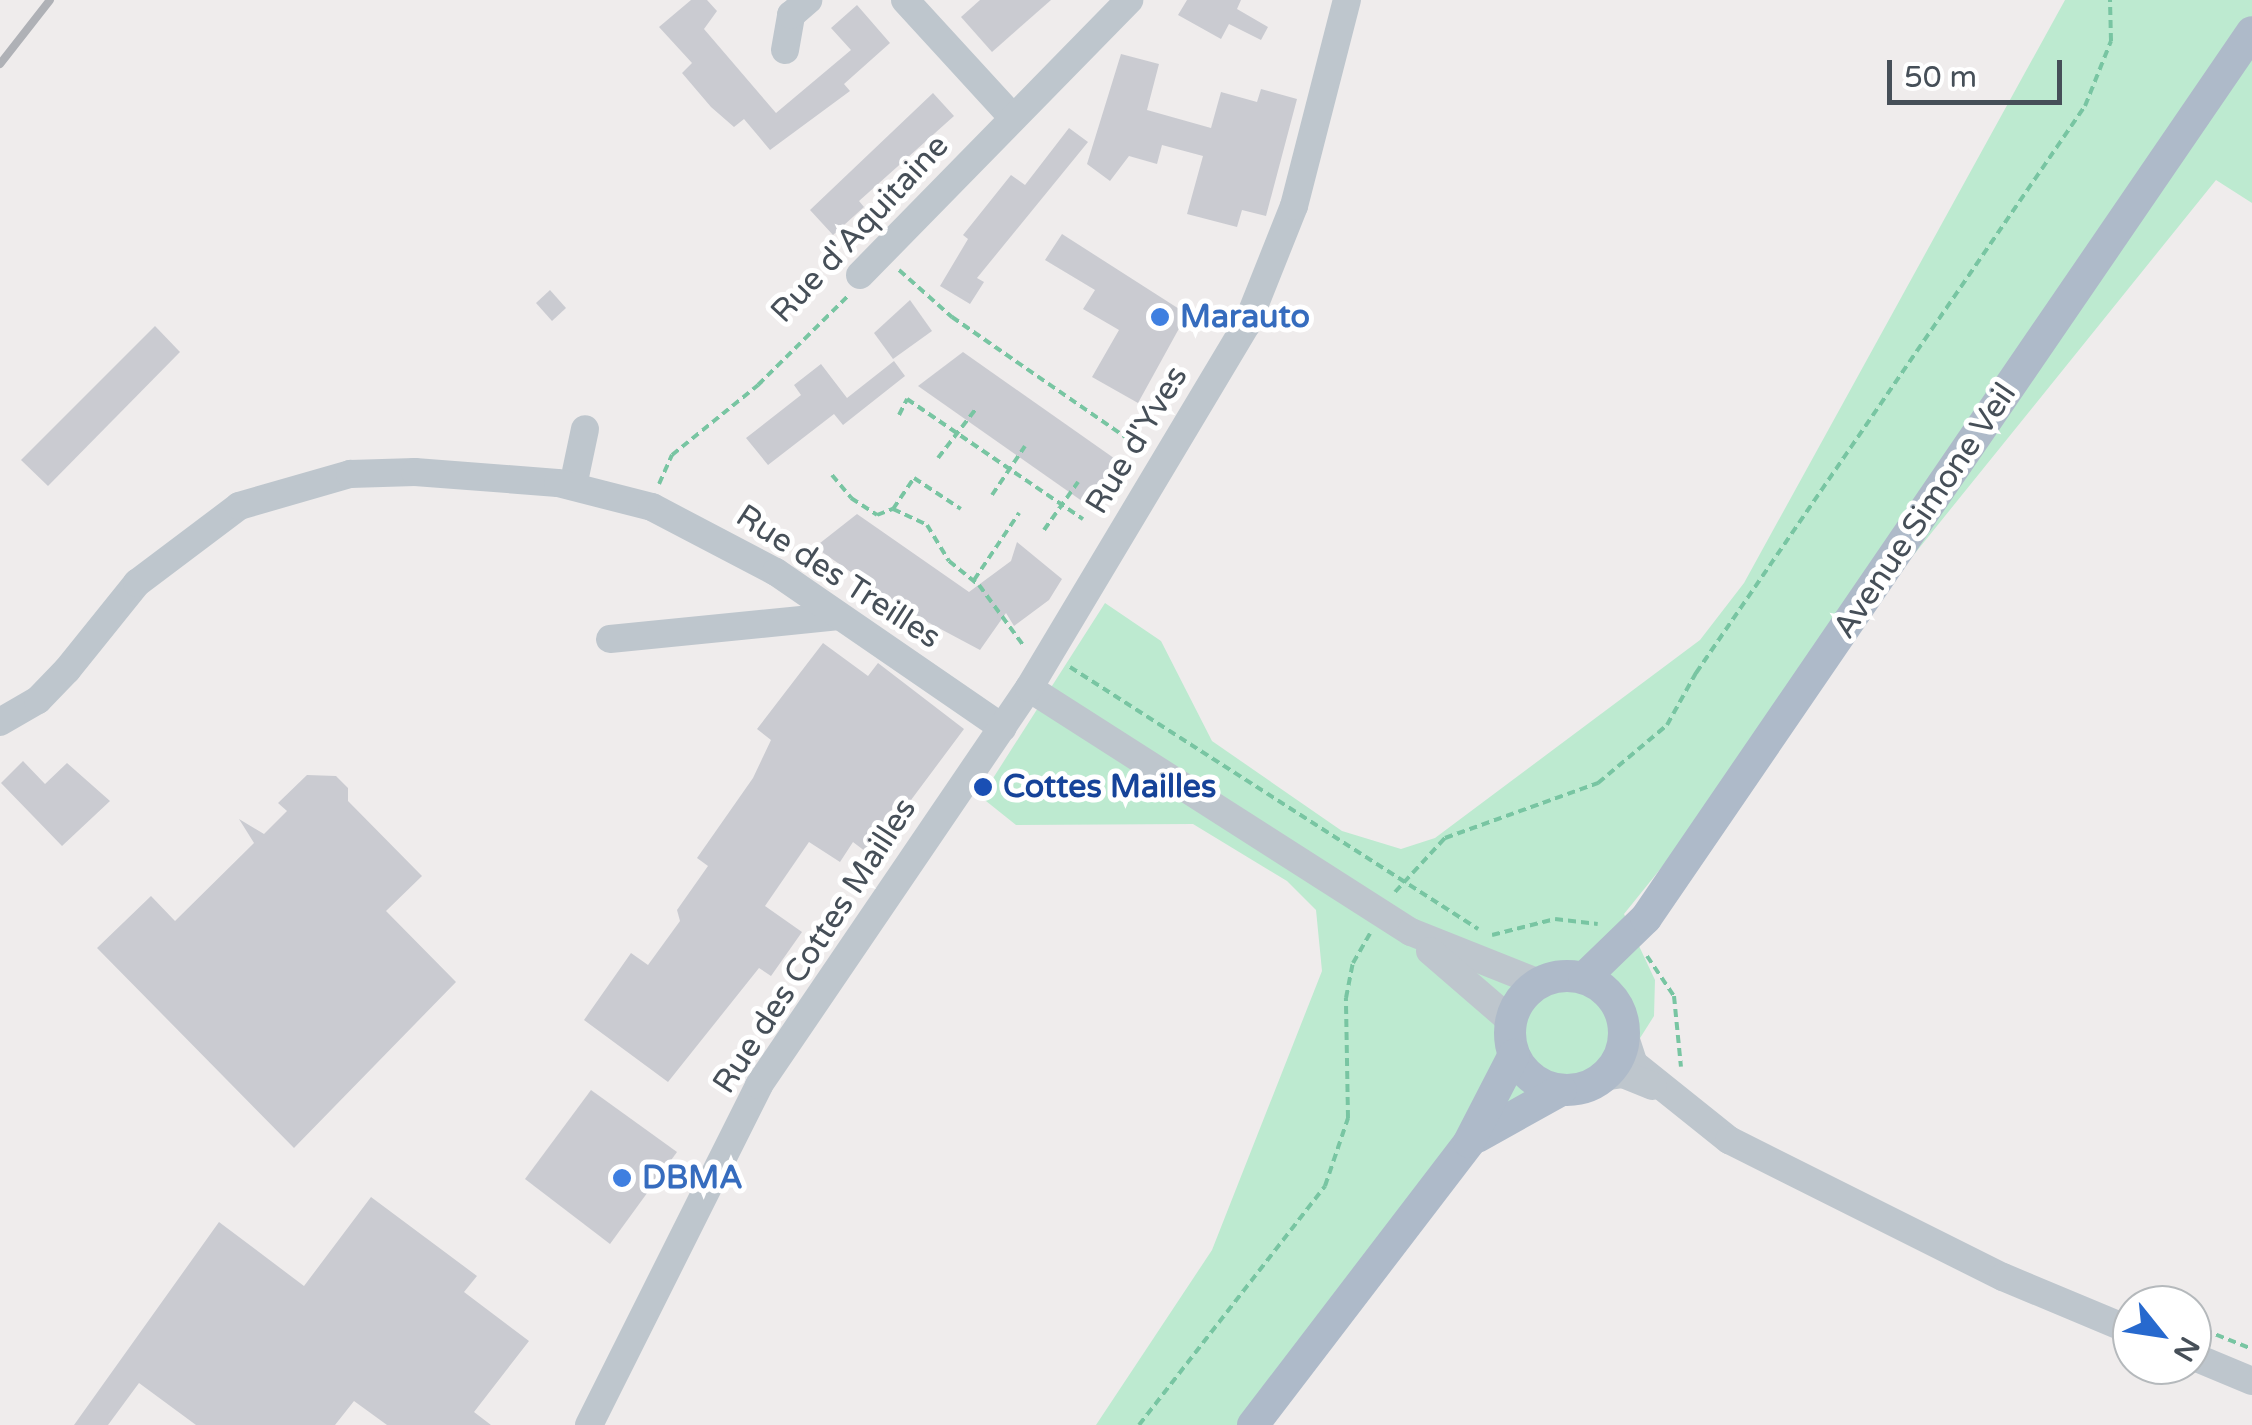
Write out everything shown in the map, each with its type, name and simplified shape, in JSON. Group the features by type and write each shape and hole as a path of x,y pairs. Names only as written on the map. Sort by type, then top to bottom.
{"main road":[{"name":"Avenue Simone Veil","path":"1584,978 1636,933 2252,32"},
{"path":"1469,1142 1561,1090 1603,1076 1621,1020 1636,933"},
{"path":"1252,1425 1469,1142 1514,1055 1511,1021 1539,983 1584,978 1621,1020"},
{"path":"1514,1055 1538,1082 1561,1090"}],"street":[{"path":"785,50 792,15 808,0"},
{"path":"906,0 1014,118"},
{"name":"Rue d'Aquitaine","path":"860,275 1130,0"},
{"name":"Rue d'Yves","path":"1003,728 1163,463 1266,278 1294,206 1347,0"},
{"path":"573,486 585,428"},
{"name":"Rue des Treilles","path":"0,722 38,700 137,583 239,506 350,474 480,474 573,486 652,507 743,553 1003,728"},
{"path":"610,639 839,616"},
{"path":"1040,670 1411,932 1511,1021"},
{"name":"Rue des Cottes Mailles","path":"589,1425 760,1085 1003,728"},
{"path":"1411,932 1539,983"},
{"path":"1621,1020 1634,1064 1677,1085 1730,1140 1837,1198 2112,1322"},
{"path":"1603,1076 1623,1074 1677,1085"},
{"path":"2212,1364 2252,1381"}],"path":[{"path":"1139,1425 1326,1186 1348,1118 1349,980 1402,881 1445,838 1598,784 1667,725 1696,672 2085,106 2111,41 2110,0"},
{"path":"883,251 941,309 1163,463"},
{"name":"Rue d'Aquitaine","path":"652,507 666,462 806,340 854,290 860,275"},
{"path":"898,416 907,399 960,431 1083,519"},
{"path":"938,458 975,410"},
{"path":"992,495 1025,446"},
{"path":"832,475 877,515 893,509 914,478 961,509"},
{"path":"1044,530 1078,482"},
{"path":"893,509 928,525 949,561 974,580 1040,670 1402,881 1485,934 1502,937 1540,922 1580,918 1636,933 1674,996 1677,1085"},
{"path":"974,580 1019,513"},
{"path":"2212,1333 2252,1349"}],"green space":[{"path":"2065,0 2252,0 2252,203 2216,180 1624,914 1655,980 1654,1016 1635,1046 1576,1089 1516,1099 1257,1425 1096,1425 1212,1250 1322,971 1316,910 1287,881 1193,824 1016,825 981,797 1105,603 1161,641 1212,741 1342,831 1401,849 1435,838 1700,640 1744,583"}],"building":[{"path":"691,0 707,0 717,11 704,29 776,113 851,50 831,28 857,5 890,43 844,84 850,91 770,150 744,119 734,127 711,107 682,73 692,63 659,27"},
{"path":"980,0 1051,0 992,52 961,17"},
{"path":"1187,0 1241,0 1237,9 1268,27 1261,40 1229,24 1221,39 1178,15"},
{"path":"1121,54 1159,64 1147,110 1211,128 1221,92 1257,102 1261,89 1297,99 1266,216 1242,210 1237,227 1187,214 1203,156 1162,145 1157,164 1129,156 1110,181 1087,164"},
{"path":"933,93 954,116 859,201 864,207 833,235 810,210"},
{"path":"1069,128 1088,142 977,278 984,282 970,304 940,286 968,239 963,235 1011,175 1025,185"},
{"path":"1062,234 1187,314 1138,403 1092,377 1119,330 1083,309 1095,290 1045,260"},
{"path":"550,290 566,308 552,321 536,303"},
{"path":"910,300 932,331 893,359 874,333"},
{"path":"155,326 180,352 48,486 21,460"},
{"path":"963,352 1128,468 1099,513 918,386"},
{"path":"894,361 905,376 843,425 834,414 768,465 746,438 801,395 794,385 821,364 847,398"},
{"path":"857,514 969,592 1011,561 1017,542 1062,579 1049,600 1014,626 1006,613 980,650 905,610 815,547"},
{"path":"823,643 868,676 878,663 964,729 870,855 853,842 840,862 809,842 765,906 802,932 771,976 759,968 668,1082 584,1020 631,953 648,965 680,921 677,910 708,866 697,858 753,778 771,740 757,729"},
{"path":"23,761 45,784 67,763 110,801 62,846 1,783"},
{"path":"307,775 336,776 348,788 348,801 422,876 386,911 456,982 294,1148 97,948 151,896 175,921 254,843 239,819 264,834 287,811 278,803"},
{"path":"591,1090 677,1152 610,1244 525,1179"},
{"path":"371,1197 477,1276 464,1292 529,1341 474,1412 491,1425 387,1425 354,1401 335,1425 196,1425 139,1383 108,1425 74,1425 219,1222 304,1286"}],"railway":[{"path":"0,64 50,0"}],"place":[{"name":"Marauto","path":"1160,317"},
{"name":"Cottes Mailles","path":"983,787"},
{"name":"DBMA","path":"622,1178"}]}
